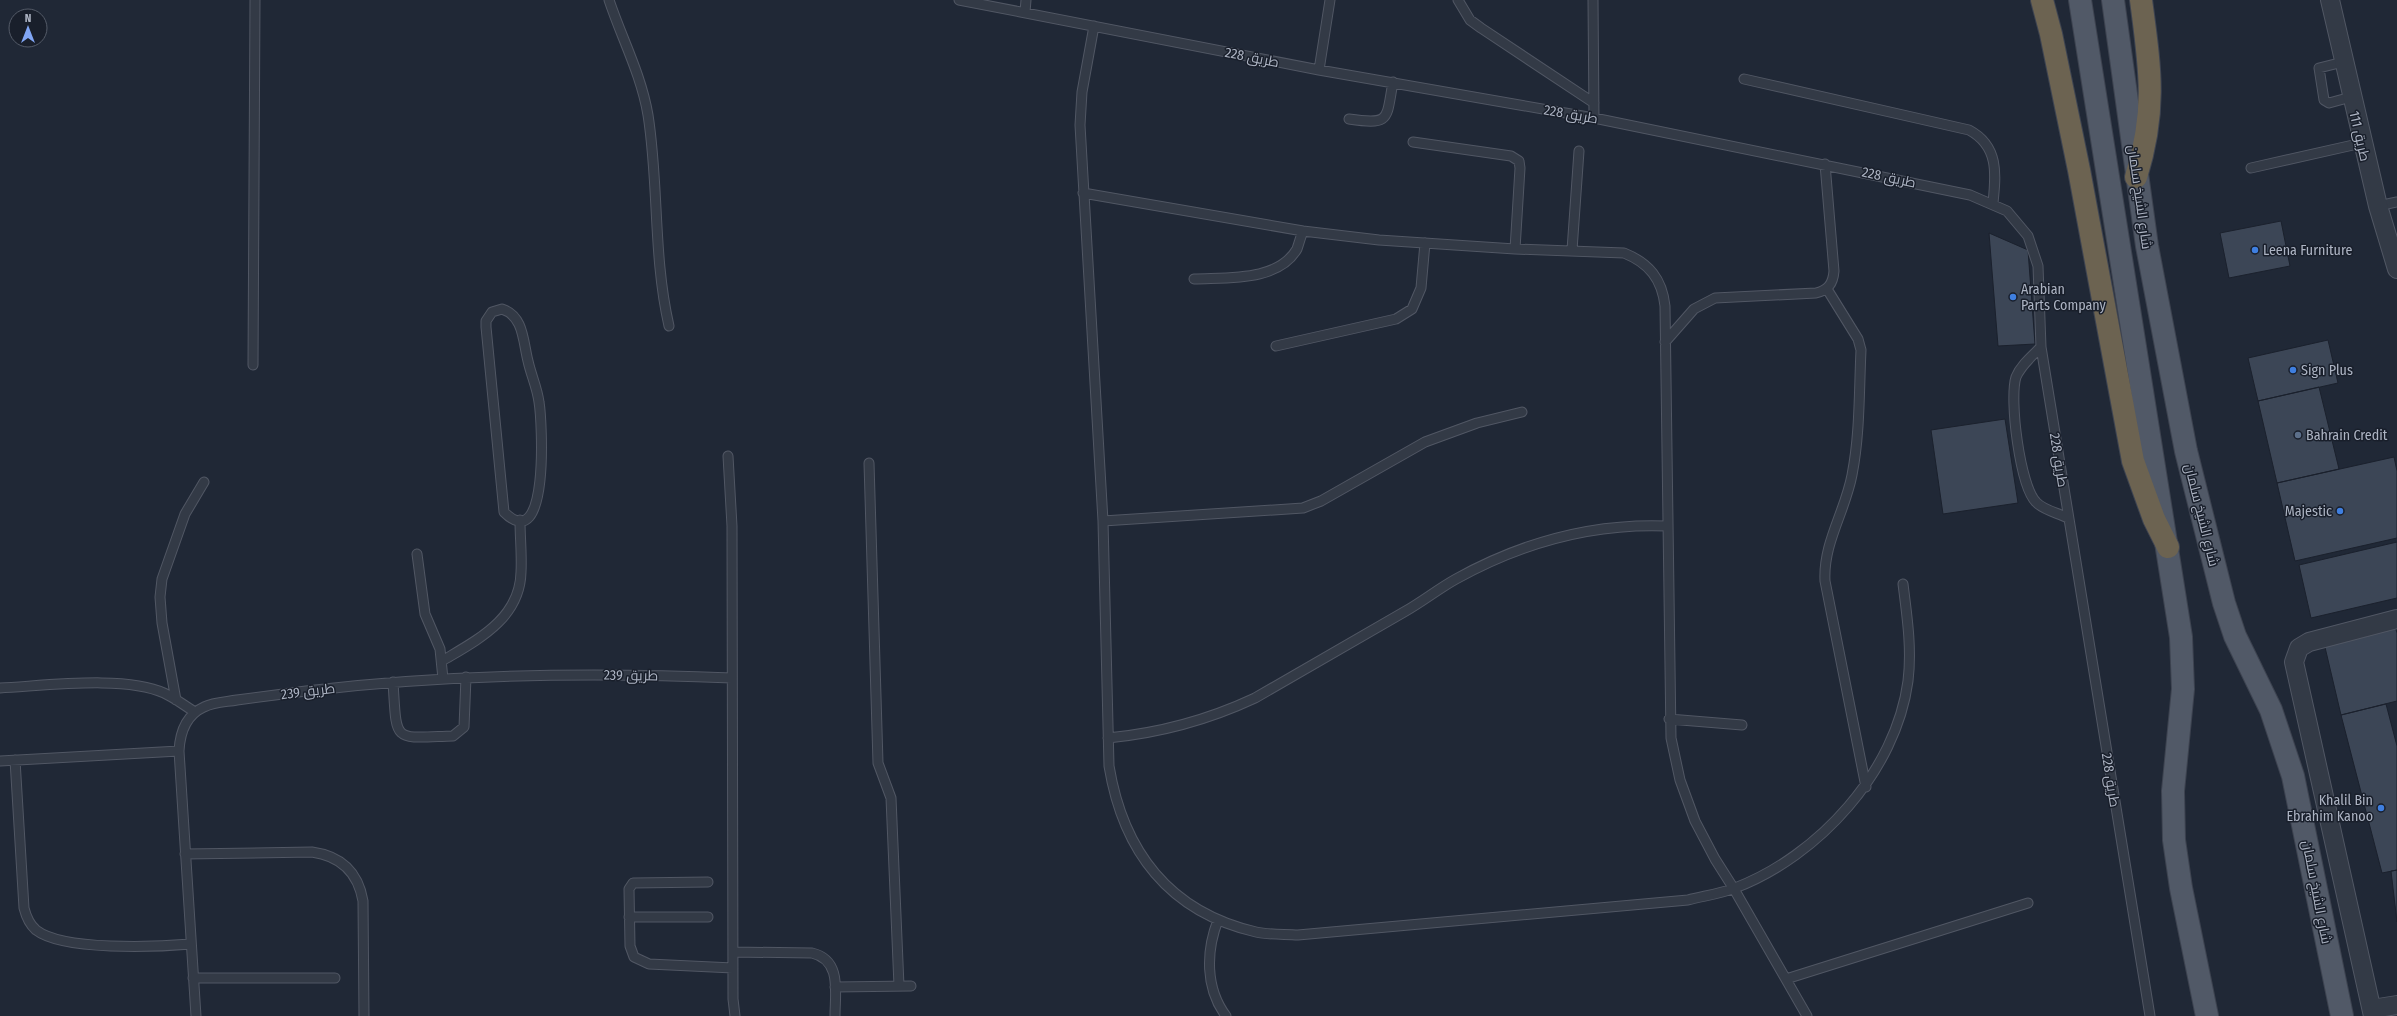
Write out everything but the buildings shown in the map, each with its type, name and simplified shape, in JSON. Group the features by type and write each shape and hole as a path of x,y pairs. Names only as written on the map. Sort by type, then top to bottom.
{"highway":[{"path":"2042,0 2079,170 2132,455 2143,490 2168,547"},
{"path":"2136,177 2148,135 2151,92 2141,0"}],"main road":[{"name":"شارع الشيخ سلمان","path":"2080,0 2178,611 2183,663 2182,716 2173,791 2174,840 2181,888 2207,1016"},
{"name":"شارع الشيخ سلمان","path":"2113,0 2136,177 2170,375 2202,518 2229,620 2271,710 2293,776 2342,1016"}],"street":[{"name":"طريق 111","path":"2330,0 2362,143 2378,206 2397,270"},
{"path":"2397,619 2309,642 2300,648 2294,662 2373,1013 2397,1005"}],"lane":[{"path":"253,365 255,0"},
{"path":"609,0 633,59 648,113 652,141 660,282 669,326"},
{"name":"طريق 228","path":"958,0 1319,70 1594,118 1825,164 1948,189 1993,204 2007,211 2018,223 2034,250 2038,266 2041,347 2150,1016"},
{"path":"1025,12 1026,0"},
{"path":"1319,70 1330,0"},
{"path":"1458,0 1470,20 1594,103"},
{"path":"1593,0 1594,118"},
{"path":"1094,26 1087,59 1081,105 1080,132 1104,521 1108,766 1114,796 1128,835 1151,870 1181,898 1218,920 1257,932 1298,935 1688,900 1734,889 1777,868 1812,841 1841,815 1866,787 1886,754 1900,718 1908,681 1910,642 1903,584"},
{"path":"2343,62 2319,68 2324,100 2329,102 2351,97"},
{"path":"1744,79 1969,130 1978,135 1992,152 1996,174 1993,204"},
{"path":"1349,119 1374,122 1381,121 1387,113 1393,82"},
{"path":"1413,142 1511,156 1518,161 1520,168 1515,249"},
{"path":"2251,168 2362,143"},
{"path":"1572,250 1579,151"},
{"path":"1665,342 1694,309 1715,298 1816,293 1827,288 1834,278 1834,271 1825,164"},
{"path":"1083,193 1303,231 1425,244 1624,253 1638,258 1649,267 1658,278 1663,292 1665,342 1669,718 1680,780 1695,821 1714,859 1734,889 1807,1016"},
{"path":"2378,206 2397,202"},
{"path":"1194,279 1268,272 1284,263 1296,249 1303,231"},
{"path":"1276,346 1396,318 1412,309 1421,288 1425,244"},
{"path":"1827,288 1858,339 1860,350 1857,428 1852,476 1830,540 1824,567 1825,581 1866,787"},
{"path":"502,309 512,314 522,332 527,358 539,401 541,419 541,464 537,502 534,511 528,518 520,520 511,518 504,512 486,335 486,322 488,316 497,310 502,309"},
{"path":"2041,347 2020,368 2014,387 2013,407 2025,482 2030,495 2040,506 2068,518"},
{"path":"1104,521 1303,508 1321,501 1425,442 1477,423 1522,412"},
{"path":"728,456 732,526 733,968 735,1016"},
{"path":"869,463 878,763 891,798 899,986"},
{"path":"176,700 162,624 160,597 162,579 185,514 204,482"},
{"path":"442,661 486,635 497,626 514,602 521,573 520,520"},
{"path":"1108,738 1133,736 1177,727 1232,708 1255,698 1396,616 1456,579 1507,555 1557,538 1593,529 1642,525 1667,526"},
{"path":"417,554 425,614 436,639 442,661 443,678"},
{"name":"طريق 239","path":"195,712 216,703 393,682 443,678 629,674 732,678"},
{"path":"393,682 396,724 400,733 408,738 453,736 461,731 465,722 466,677"},
{"path":"0,688 103,684 133,685 163,692 195,712 183,729 179,751 196,1016"},
{"path":"1669,718 1742,725"},
{"path":"0,761 179,751"},
{"path":"15,760 24,908 28,920 36,930 47,935 68,940 110,946 157,947 191,944"},
{"path":"185,854 312,852 325,854 347,866 361,888 363,901 364,1016"},
{"path":"708,882 633,883 629,889 631,952 643,963 733,968"},
{"path":"1786,979 2028,903"},
{"path":"629,917 708,917"},
{"path":"1218,920 1211,940 1209,966 1216,998 1226,1016"},
{"path":"733,952 818,954 832,967 835,987 835,1016"},
{"path":"194,978 335,978"},
{"path":"835,987 911,986"}],"place":[{"name":"Leena Furniture","path":"2255,250"},
{"name":"Arabian Parts Company","path":"2013,297"},
{"name":"Sign Plus","path":"2293,370"},
{"name":"Bahrain Credit","path":"2298,435"},
{"name":"Majestic","path":"2340,511"},
{"name":"Khalil Bin Ebrahim Kanoo","path":"2381,808"}]}
